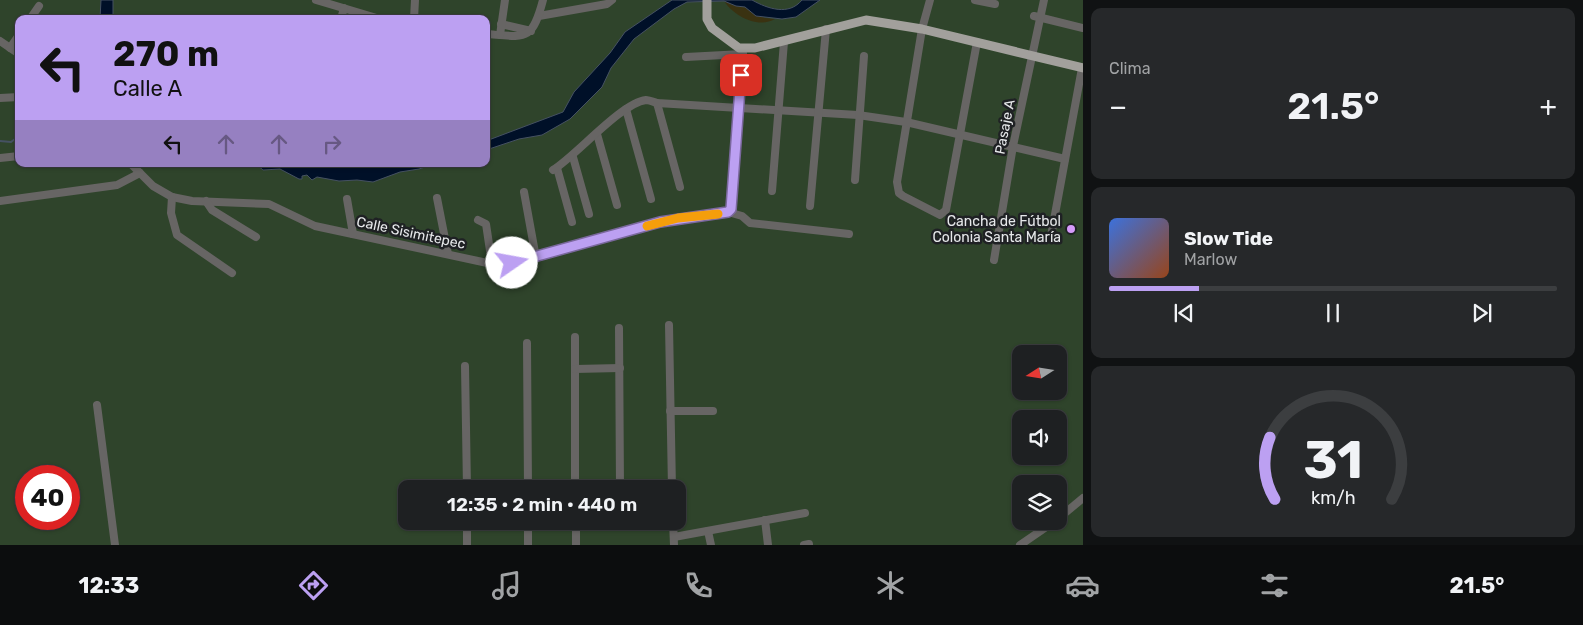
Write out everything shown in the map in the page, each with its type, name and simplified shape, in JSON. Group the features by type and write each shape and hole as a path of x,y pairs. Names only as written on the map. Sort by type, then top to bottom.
{"main road":[{"path":"706,3 707,19 712,28 743,51 866,20 977,42 1082,68"}],"street":[{"path":"316,0 367,15"},
{"path":"414,15 415,0"},
{"path":"500,35 505,0"},
{"path":"490,34 525,36 532,30 544,0"},
{"path":"930,0 922,30 897,182 899,192 940,215 946,210 977,42"},
{"path":"975,0 994,4"},
{"name":"Pasaje A","path":"994,260 1013,146 1032,56 1037,17 1044,0"},
{"path":"539,16 611,1"},
{"path":"33,15 39,6"},
{"path":"342,15 344,8"},
{"path":"1037,17 1083,28"},
{"path":"501,24 532,30"},
{"path":"810,206 826,29"},
{"path":"10,48 15,41"},
{"path":"0,42 15,51"},
{"path":"772,191 777,109 784,42"},
{"path":"686,57 743,51 731,209 728,212 742,216 750,222 849,234"},
{"path":"855,180 858,115 864,56"},
{"path":"1051,236 1082,68"},
{"path":"0,98 15,97"},
{"path":"572,222 555,169 573,157 626,109 646,100 657,103 684,103 858,115 906,122 1065,159"},
{"path":"657,103 680,187"},
{"path":"626,109 651,198"},
{"path":"597,134 617,205"},
{"path":"0,158 15,156"},
{"path":"573,157 589,214"},
{"name":"Calle Sisimitepec","path":"134,167 153,186 172,197 206,202 268,204 306,222 492,264 512,263 536,258 660,222 728,212"},
{"path":"0,201 116,186 140,173"},
{"path":"524,192 536,258"},
{"path":"172,197 171,213 177,235 232,273"},
{"path":"437,198 448,254"},
{"path":"347,200 353,234"},
{"path":"206,202 212,210 256,237"},
{"path":"478,220 486,224 492,264"},
{"path":"670,325 672,480"},
{"path":"619,328 620,480"},
{"path":"575,337 576,480"},
{"path":"527,342 528,480"},
{"path":"465,366 467,480"},
{"path":"575,369 620,368"},
{"path":"97,405 115,545"},
{"path":"670,411 713,411"},
{"path":"1067,511 1083,498"},
{"path":"674,541 708,531 805,513"},
{"path":"765,520 768,545"},
{"path":"467,530 467,545"},
{"path":"528,530 528,545"},
{"path":"576,530 576,545"},
{"path":"1020,545 1042,530"},
{"path":"708,531 711,545"}],"green space":[{"path":"0,0 1083,0 1083,545 0,545"}],"sand":[{"path":"724,1 745,7 765,18 775,19 761,23 754,22 734,12"}],"water":[{"path":"101,0 113,0 113,15 100,15"},
{"path":"672,0 752,0 771,8 785,9 797,5 802,0 820,0 796,17 782,19 756,16 745,7 736,6 724,1 687,2 674,9 634,39 611,68 602,87 570,119 542,135 519,139 490,149 490,139 563,112 574,92 610,53 625,32"},
{"path":"260,167 425,167 400,172 373,182 357,180 339,181 317,177 312,180 307,175 299,179 280,169 263,170"}],"waterway":[{"path":"0,141 11,142 15,139"}],"slow traffic":[{"path":"647,226 678,218 718,214"}],"place":[{"name":"Cancha de Fútbol Colonia Santa María","path":"1071,229"}],"route":[{"path":"512,263 563,251 660,222 728,212 731,209 741,75"}]}
